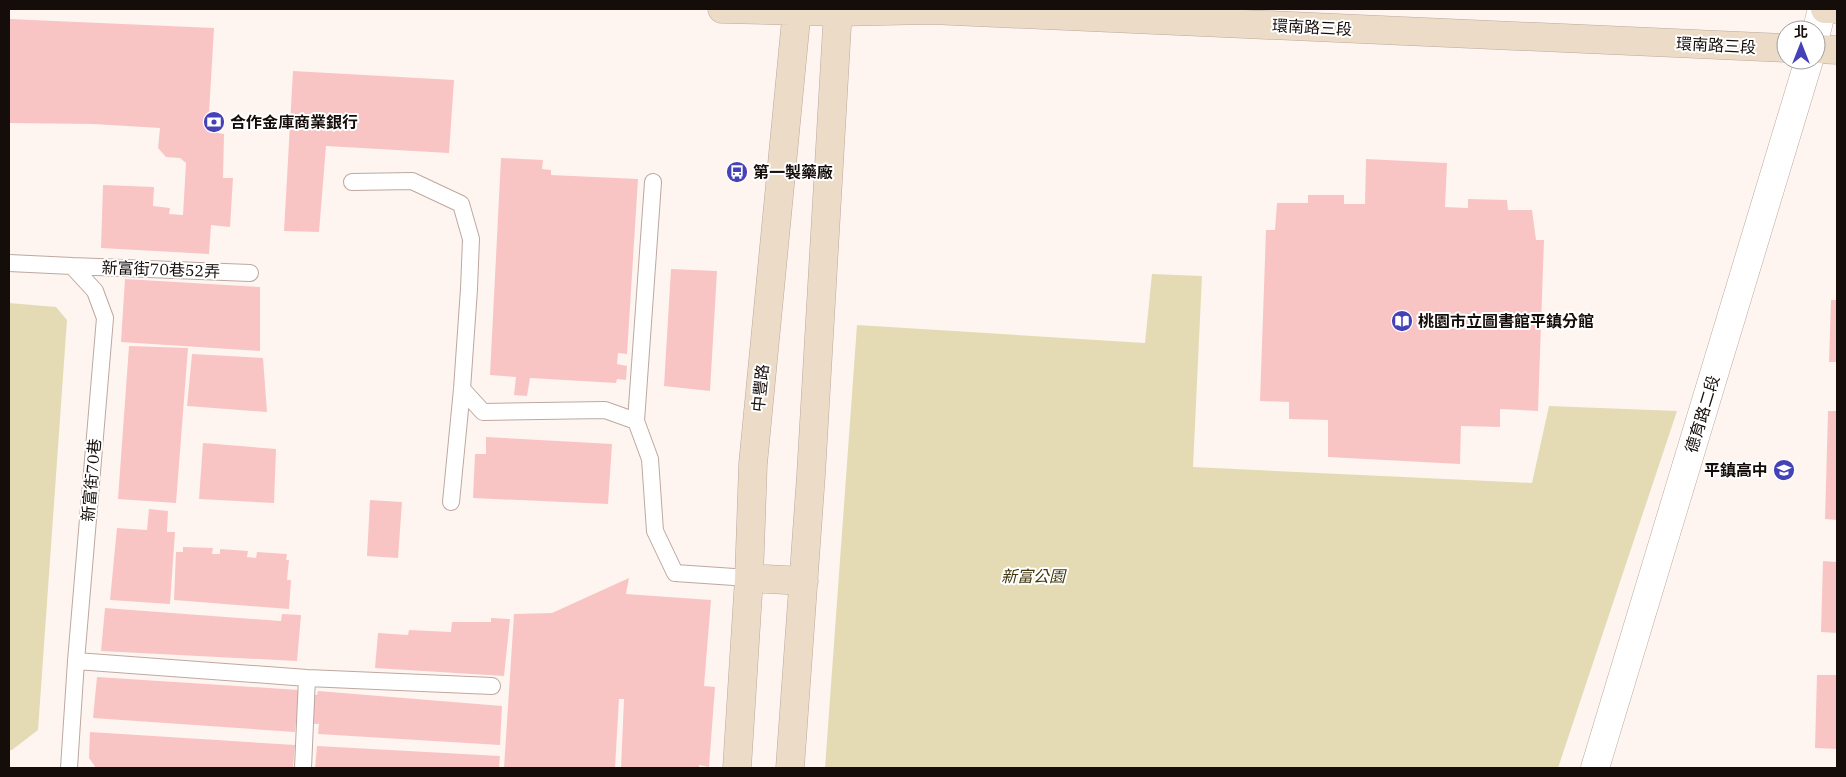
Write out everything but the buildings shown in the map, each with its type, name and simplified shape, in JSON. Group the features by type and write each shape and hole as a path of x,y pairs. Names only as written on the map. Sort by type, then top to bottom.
{"main road":[{"name":"環南路三段","path":"722,9 931,10 1776,48"},
{"path":"1824,9 1837,10"},
{"name":"中豐路","path":"737,768 749,578 753,464 797,10"},
{"path":"790,768 804,581 838,10"},
{"path":"749,578 804,581"}],"street":[{"name":"德育路二段","path":"1595,768 1805,70"}],"lane":[{"path":"352,182 412,182 461,204 471,239 462,389 451,502"},
{"path":"653,182 636,420 650,459 655,531 675,573 749,578"},
{"path":"9,262 72,266"},
{"name":"新富街70巷52弄","path":"72,266 250,273"},
{"name":"新富街70巷","path":"69,768 104,318 95,291 72,266"},
{"path":"462,389 484,412 605,410 636,420"},
{"path":"76,661 307,678 492,686"},
{"path":"304,768 307,678"}],"green space":[{"name":"新富公園","path":"1152,274 1202,276 1193,467 1532,483 1549,406 1677,411 1558,768 825,768 857,325 1145,343"},
{"path":"9,303 56,307 67,320 38,730 12,750 9,750"}],"place":[{"name":"合作金庫商業銀行","path":"214,122"},
{"name":"第一製藥廠","path":"737,172"},
{"name":"桃園市立圖書館平鎮分館","path":"1402,321"},
{"name":"平鎮高中","path":"1784,470"}]}
